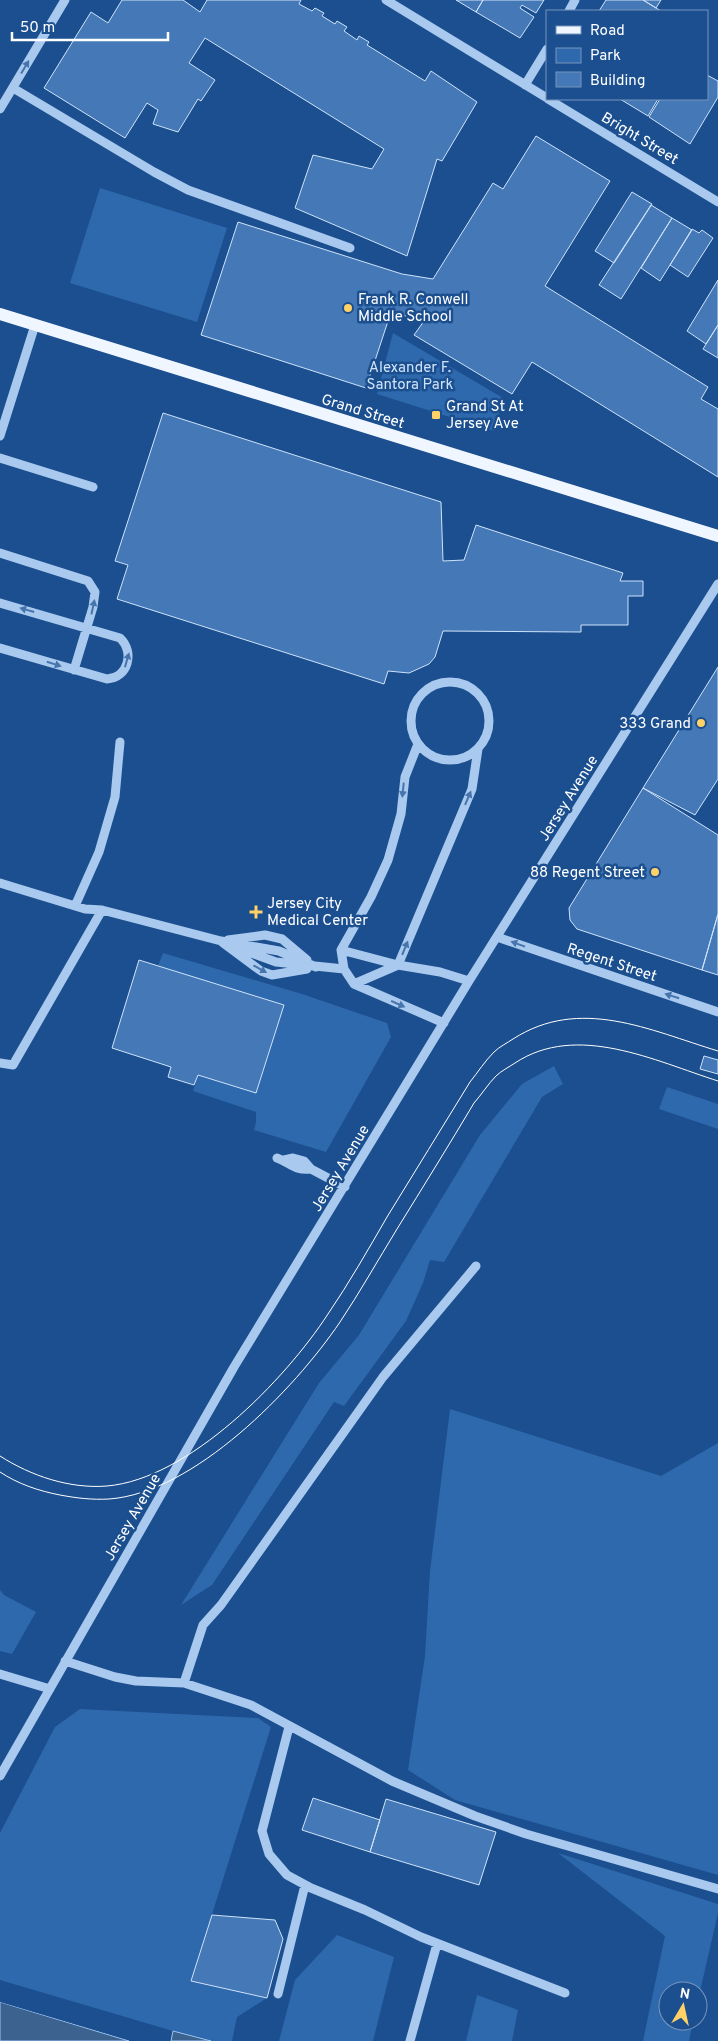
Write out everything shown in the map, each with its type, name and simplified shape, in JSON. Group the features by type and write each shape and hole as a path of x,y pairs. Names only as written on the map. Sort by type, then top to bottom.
{"main road":[{"name":"Grand Street","path":"0,314 328,417 718,536"}],"street":[{"path":"0,109 65,0"},
{"name":"Bright Street","path":"386,0 546,97"},
{"path":"525,85 546,50"},
{"path":"13,88 154,172 188,190 350,248"},
{"name":"Bright Street","path":"550,100 718,202"},
{"path":"0,436 35,325"},
{"path":"0,458 93,487"},
{"path":"0,553 88,580 95,592 94,607 74,670"},
{"name":"Jersey Avenue","path":"0,1776 234,1368 469,981 718,584"},
{"path":"0,602 120,638 127,644 129,652 123,674 116,679 107,680 0,648"},
{"path":"354,984 398,965 472,789 478,749 485,738 489,726 488,713 484,701 475,691 464,685 452,682 439,684 427,689 418,698 412,710 411,723 413,734 418,744 431,755 447,760 458,759 478,749"},
{"path":"76,906 99,852 115,797 120,742"},
{"path":"418,744 405,777 401,814 388,860 371,897 341,950 344,969 354,984 444,1023"},
{"path":"0,882 76,906 102,910 221,941 279,951 316,967"},
{"path":"0,1064 13,1065 102,910"},
{"path":"221,941 265,935 274,937 282,940 316,967"},
{"name":"Regent Street","path":"498,937 718,1012"},
{"path":"221,941 261,971 272,975 316,967 344,969"},
{"path":"341,950 398,965 440,972 469,981"},
{"path":"280,1159 293,1158 304,1162 311,1169 344,1187"},
{"path":"184,1683 203,1625 221,1605 383,1377 476,1266"},
{"path":"66,1661 108,1675 136,1681 184,1683 250,1705 392,1781 475,1816 526,1834 718,1889"},
{"path":"0,1674 50,1689"},
{"path":"289,1727 262,1832 269,1854 287,1875 305,1885 437,1944 565,1993"},
{"path":"278,1994 305,1885"},
{"path":"410,2041 437,1944"}],"green space":[{"path":"100,188 227,228 197,322 70,283"},
{"name":"Alexander F. Santora Park","path":"393,333 503,398 494,431 377,394"},
{"path":"163,953 302,994 387,1023 391,1037 326,1152 254,1130 256,1112 193,1091 198,1075 158,966"},
{"path":"554,1066 563,1084 542,1097 444,1262 430,1260 423,1283 406,1321 344,1406 334,1402 212,1585 181,1605 319,1383 359,1335 480,1135 522,1084"},
{"path":"667,1087 718,1104 718,1129 659,1109"},
{"path":"450,1409 661,1476 718,1443 718,1875 455,1800 408,1770 425,1656 430,1571"},
{"path":"0,1590 4,1595 36,1612 12,1654 0,1651"},
{"path":"80,1709 258,1718 271,1727 191,1981 267,1998 237,2017 232,2041 211,2041 0,1980 0,1833 55,1727"},
{"path":"558,1853 718,1904 718,1913 702,1981 658,1981 658,2031 691,2031 689,2041 643,2041 665,1936"},
{"path":"337,1935 394,1957 373,2041 279,2041 295,1980"},
{"path":"477,1995 518,2010 512,2041 466,2041"}],"shaded area":[{"path":"0,2002 129,2041 0,2041"},
{"path":"173,2031 211,2041 171,2041"}],"pier":[{"path":"0,1999 130,2039 132,2041 0,2002"}],"building":[{"path":"122,0 183,0 200,12 207,0 301,0 299,4 312,11 315,8 324,13 322,16 335,24 337,21 347,27 344,31 357,40 359,36 369,42 367,45 425,81 431,71 477,102 442,161 437,159 407,256 295,208 313,155 372,169 384,149 205,38 189,63 215,80 201,101 198,99 178,132 153,124 158,110 147,103 125,138 44,88 91,12 108,23"},
{"path":"456,0 483,0 476,12"},
{"path":"483,0 544,0 536,13 522,5 520,8 534,17 520,38 476,12"},
{"path":"606,0 643,0 659,10 600,10"},
{"path":"643,0 661,0 656,8"},
{"path":"708,76 718,81 718,97 690,144 649,117 659,100 708,100"},
{"path":"622,100 657,100 648,116"},
{"path":"536,136 610,181 545,286 708,387 701,399 718,409 718,477 532,362 512,394 414,335 424,321 391,312 366,388 201,335 238,222 402,274 433,279 493,183 503,189"},
{"path":"632,192 652,204 614,263 595,251"},
{"path":"651,205 672,218 621,299 599,285"},
{"path":"672,218 692,230 660,281 641,268"},
{"path":"692,229 699,233 702,230 713,238 688,277 670,265"},
{"path":"718,280 718,325 706,344 687,331"},
{"path":"718,325 718,358 703,349"},
{"path":"163,413 441,502 443,561 464,560 476,525 623,573 620,581 643,581 643,596 628,596 628,625 581,625 581,632 443,631 435,657 429,664 409,673 388,671 384,684 117,599 128,565 115,561"},
{"name":"333 Grand","path":"718,667 718,779 695,815 643,788"},
{"name":"88 Regent Street","path":"643,788 718,835 718,914 702,970 577,929 570,920 569,908"},
{"path":"718,914 718,975 702,970"},
{"path":"139,960 284,1005 256,1093 198,1075 194,1085 168,1077 171,1067 112,1048"},
{"path":"704,1056 718,1060 718,1074 700,1069"},
{"path":"313,1798 380,1820 370,1852 302,1830"},
{"path":"386,1799 496,1832 479,1885 370,1852"},
{"path":"212,1915 275,1920 283,1939 267,1998 191,1981"}],"tram line":[{"path":"0,1456 25,1470 51,1480 79,1485 107,1486 138,1479 170,1465 202,1446 232,1422 261,1396 310,1340 351,1278 470,1082 494,1052 513,1039 538,1026 564,1020 589,1018 615,1021 640,1027 718,1051"},
{"path":"0,1472 21,1483 52,1493 84,1499 109,1499 141,1492 174,1478 207,1458 239,1434 296,1378 320,1349 355,1299 474,1103 496,1076 515,1063 539,1051 564,1046 590,1045 642,1056 718,1081"}],"place":[{"name":"Frank R. Conwell Middle School","path":"348,308"},
{"name":"Grand St At Jersey Ave","path":"436,415"},
{"name":"333 Grand","path":"701,723"},
{"name":"88 Regent Street","path":"655,872"},
{"name":"Jersey City Medical Center","path":"256,912"}]}
